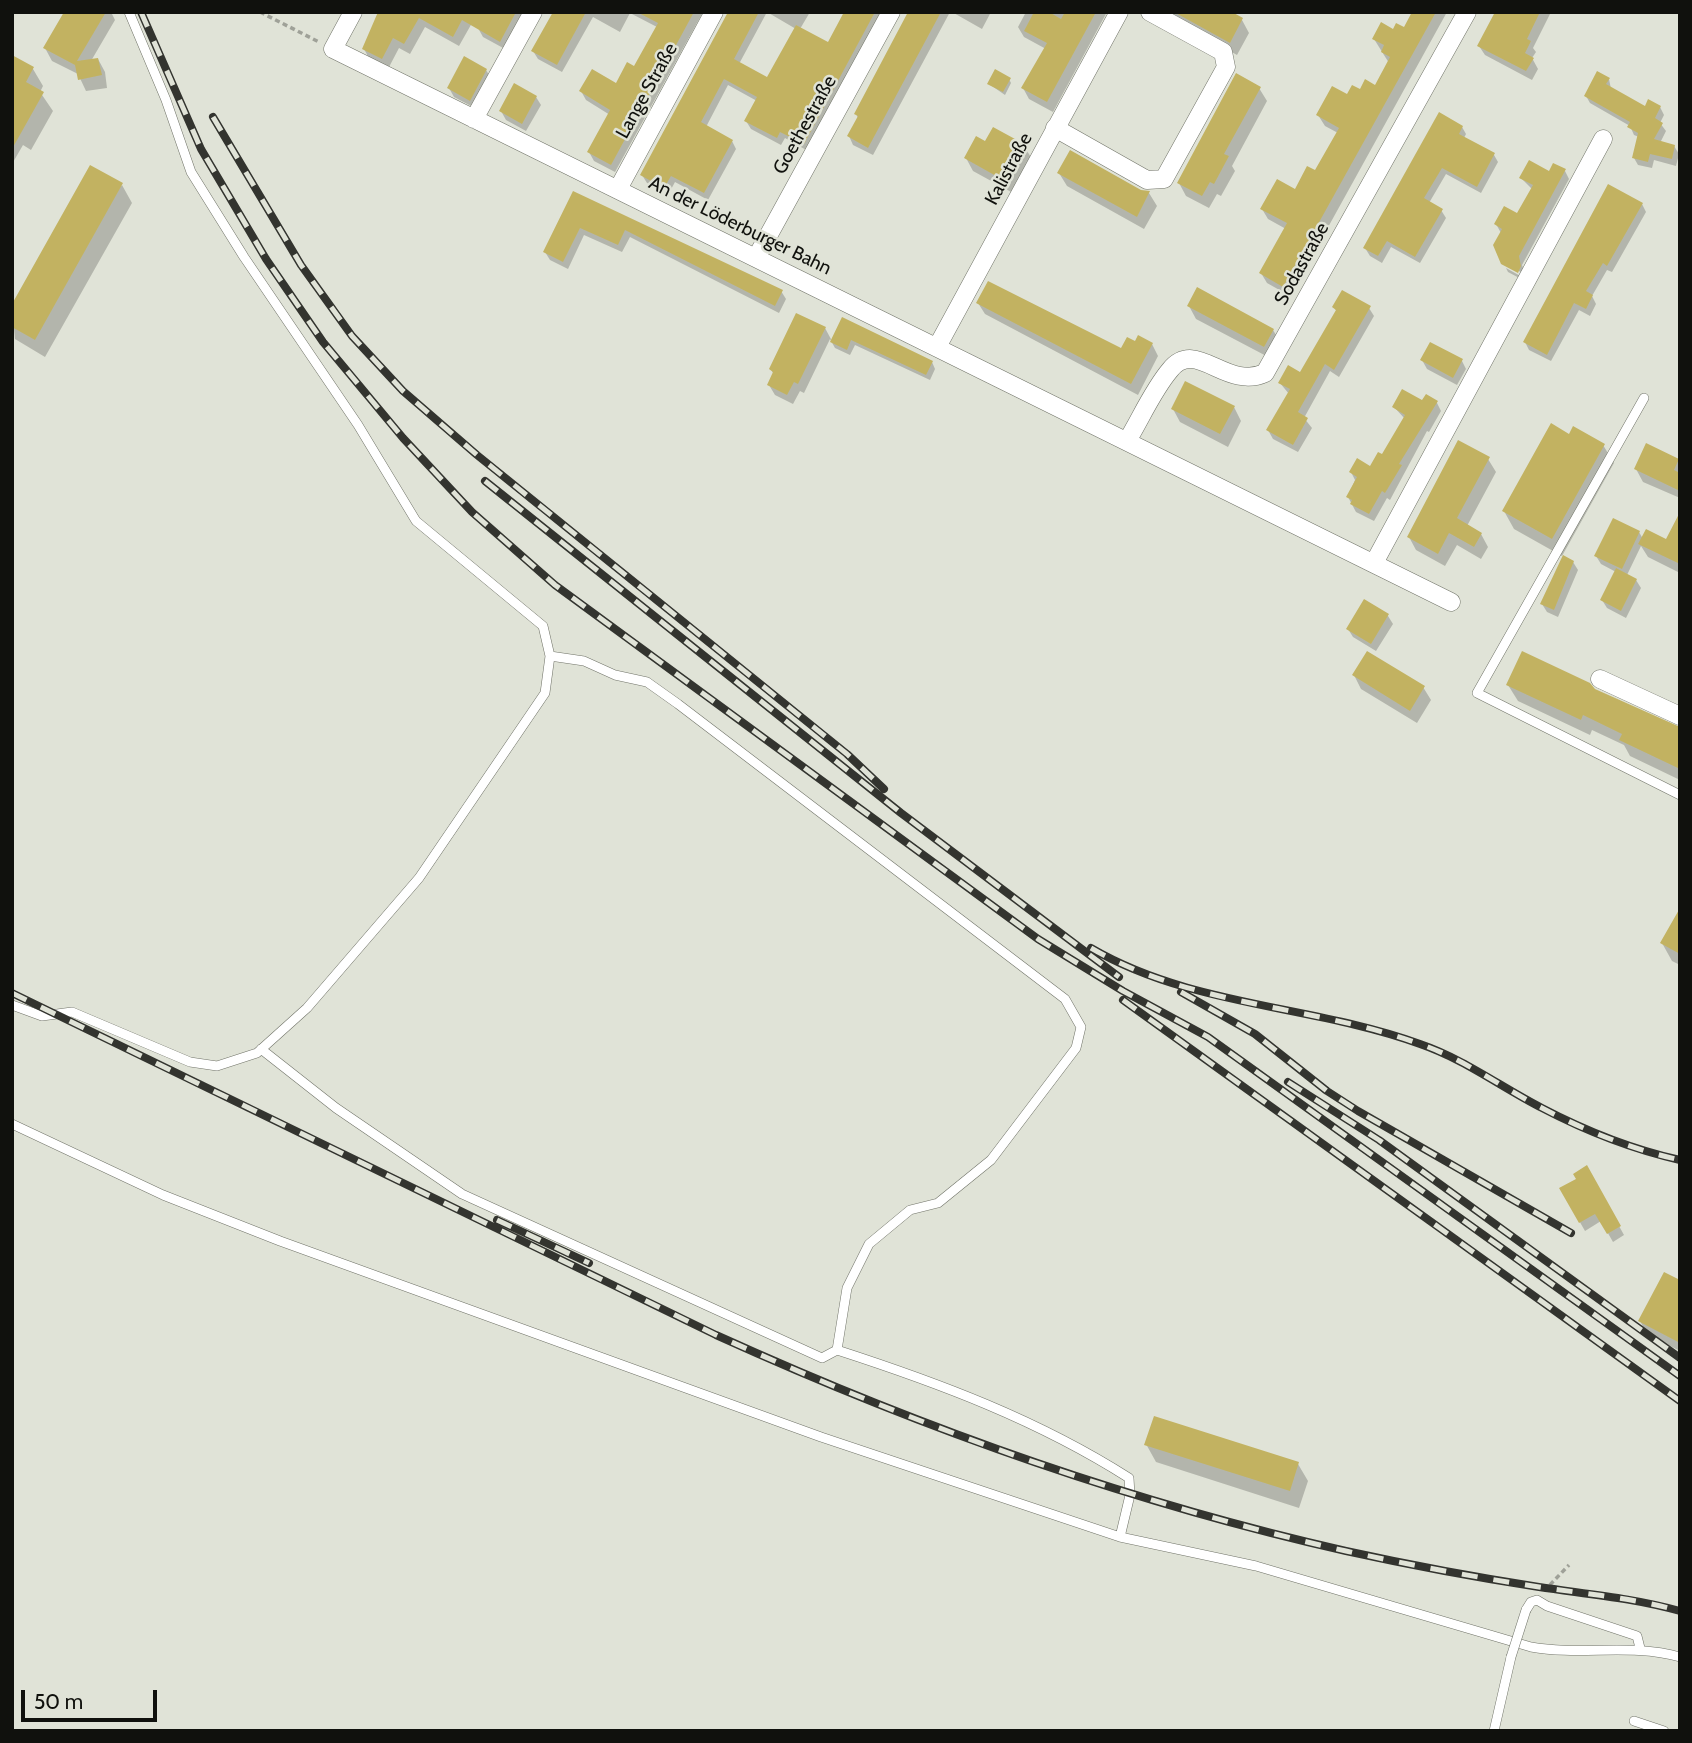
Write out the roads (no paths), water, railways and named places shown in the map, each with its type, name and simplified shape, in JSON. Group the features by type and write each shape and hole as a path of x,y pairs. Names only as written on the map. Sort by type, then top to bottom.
{"street":[{"name":"An der Löderburger Bahn","path":"353,12 333,49 1451,602"},
{"path":"474,119 533,12"},
{"name":"Lange Straße","path":"618,189 714,12"},
{"name":"Goethestraße","path":"756,258 891,12"},
{"name":"Kalistraße","path":"937,347 1119,12"},
{"path":"1055,128 1147,180 1164,179 1226,67 1223,52 1150,12"},
{"name":"Sodastraße","path":"1127,440 1170,368 1183,360 1199,359 1234,377 1252,379 1265,373 1467,12"},
{"path":"1374,563 1603,139"},
{"path":"1600,678 1680,716"}],"lane":[{"path":"12,1005 42,1016 72,1012 190,1062 217,1066 257,1054 307,1008 419,878 545,693 550,656 543,626 416,520 358,425 244,257 191,172 166,100 129,12"},
{"path":"1644,398 1477,693 1680,795"},
{"path":"550,656 584,660 615,675 647,682 1065,999 1081,1027 1076,1048 990,1160 938,1203 910,1210 869,1244 847,1288 837,1350"},
{"path":"261,1049 336,1108 462,1194 822,1358 837,1350 922,1377 999,1408 1129,1478 1130,1495 1121,1537"},
{"path":"12,1124 163,1195 281,1241 821,1437 1121,1537 1256,1566 1531,1647 1571,1651 1640,1648 1680,1657"},
{"path":"1494,1731 1511,1657 1531,1602 1537,1600 1547,1606 1637,1636 1640,1648"},
{"path":"1634,1721 1664,1731"}],"railway":[{"path":"141,12 201,149 266,259 323,342 403,438 472,512 555,585 1038,939 1123,991 1208,1037 1680,1376"},
{"path":"213,117 301,265 352,336 403,391 477,455 847,754 884,789"},
{"path":"485,481 901,813 1119,977"},
{"path":"1091,948 1130,967 1211,994 1338,1021 1420,1044 1452,1057 1575,1124 1626,1145 1680,1160"},
{"path":"1181,992 1255,1034 1327,1091 1358,1111 1571,1233"},
{"path":"12,993 716,1335 792,1369 947,1431 1185,1510 1346,1551 1680,1611"},
{"path":"1123,1000 1680,1401"},
{"path":"1288,1082 1379,1140 1680,1358"},
{"path":"497,1220 589,1263"}]}
